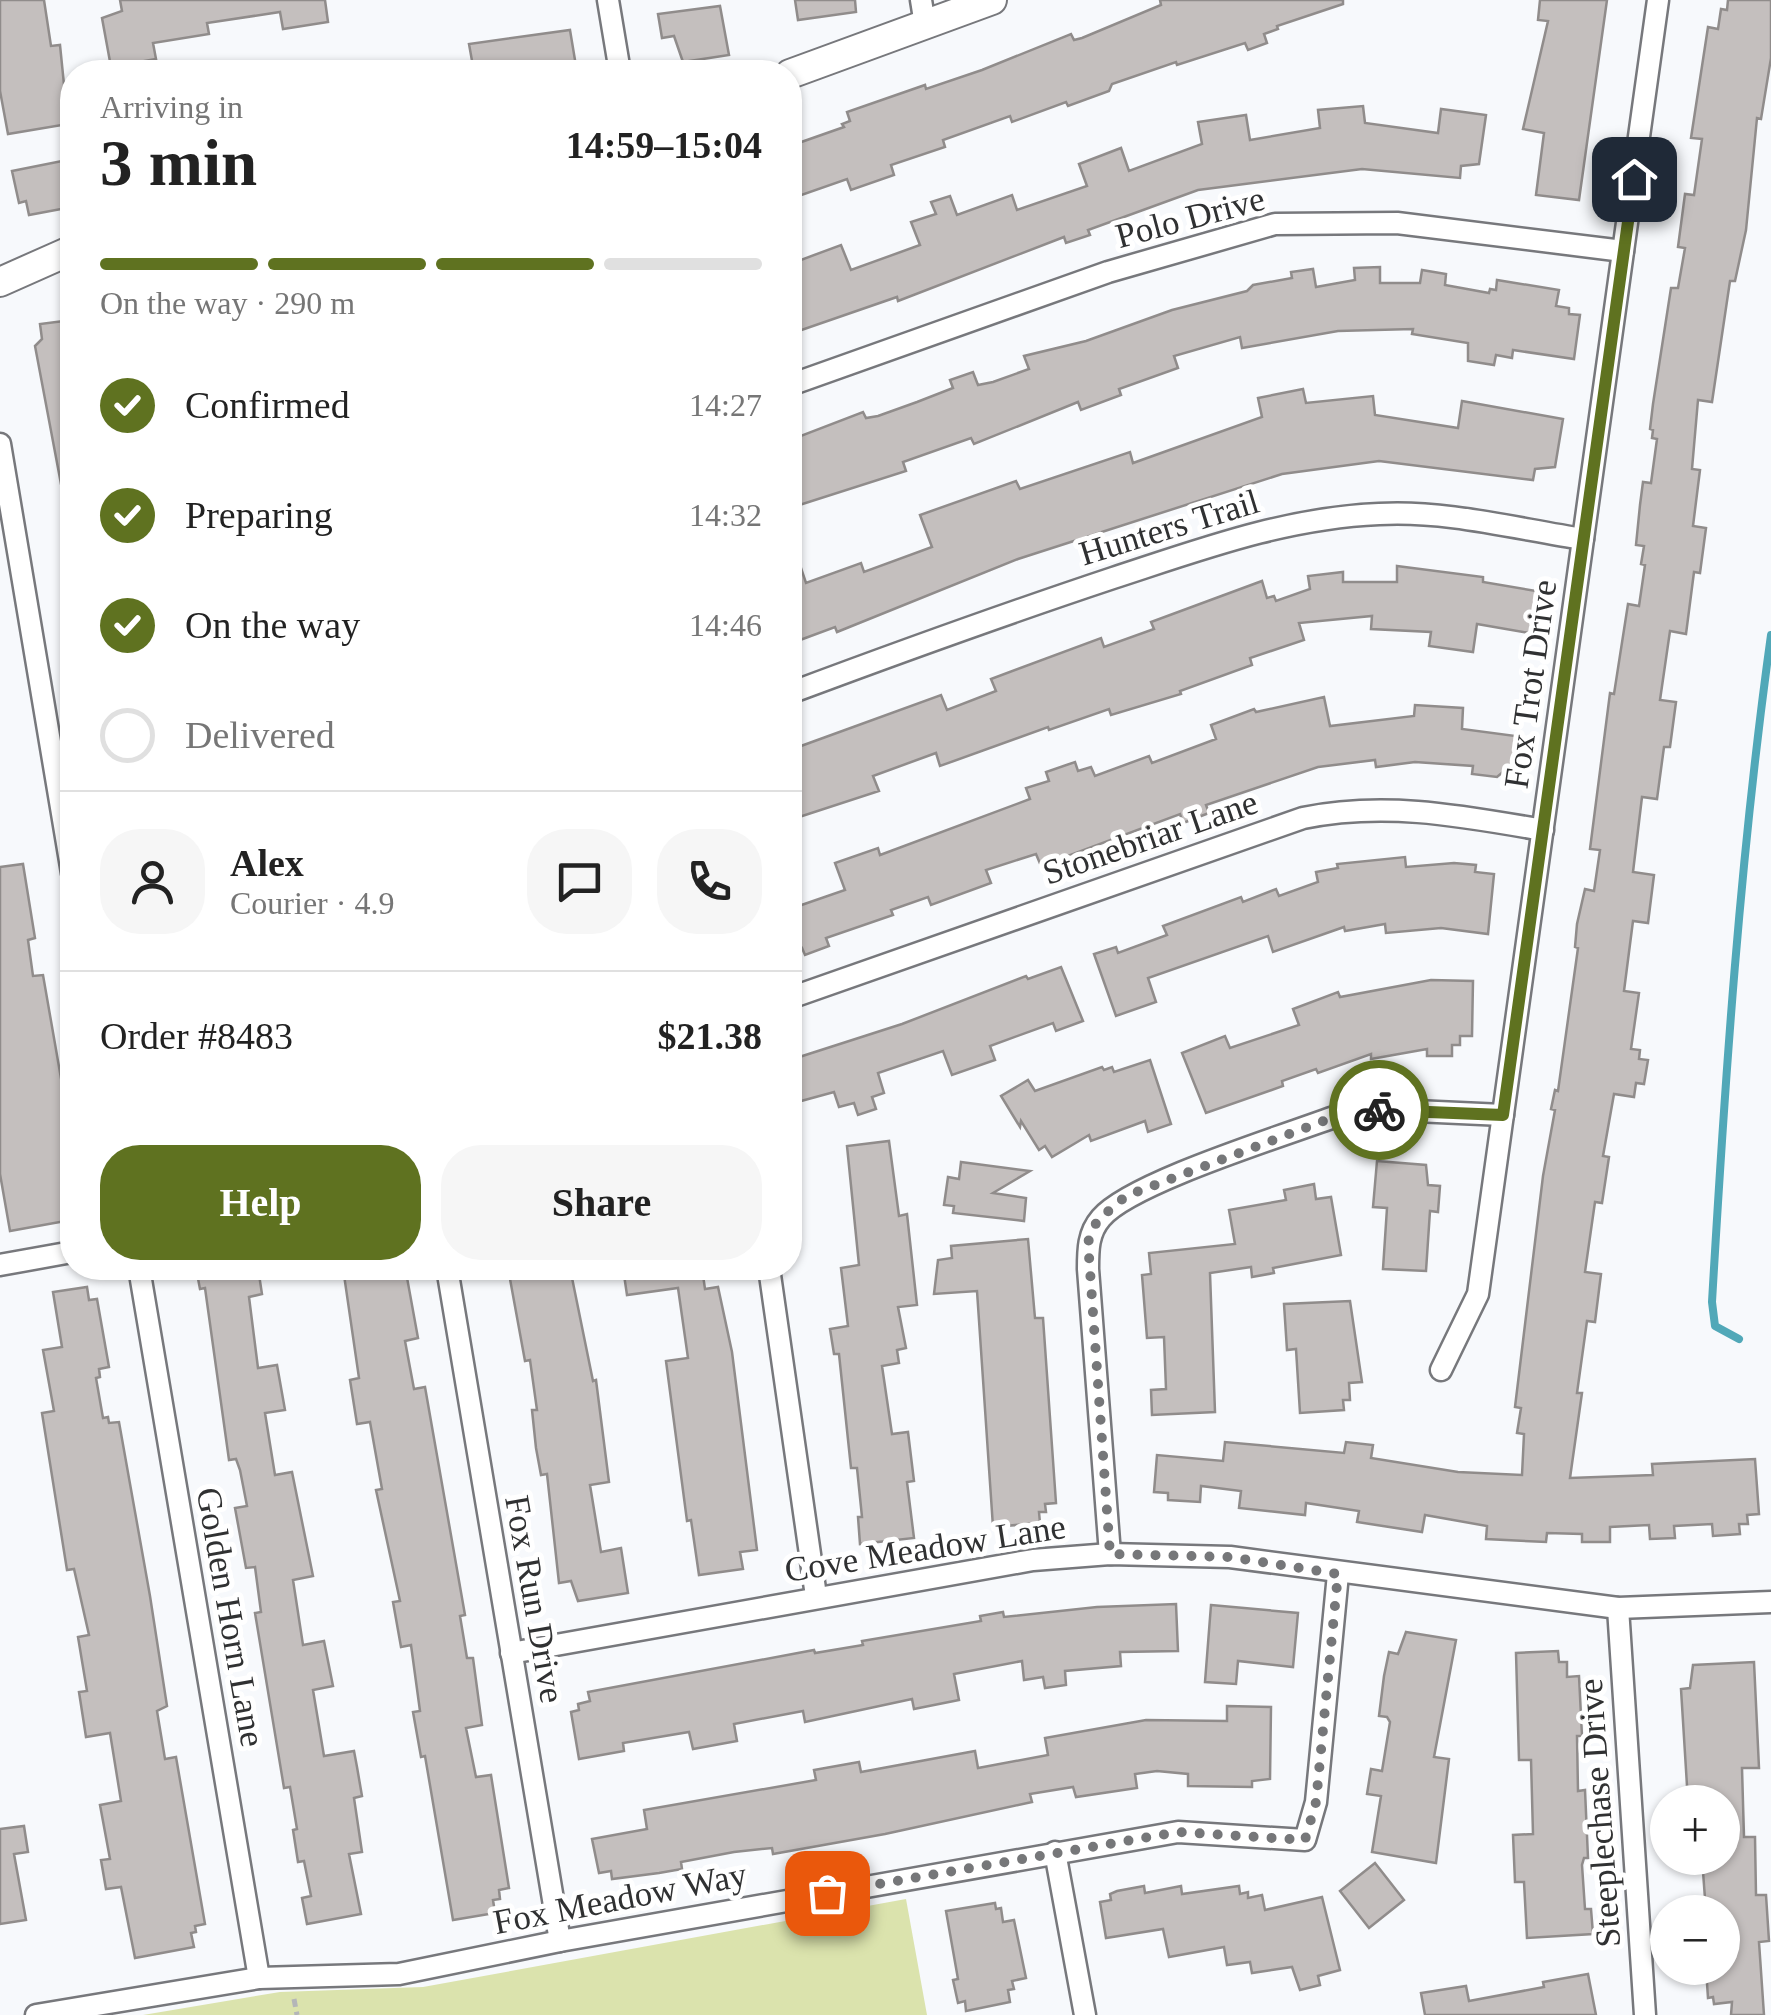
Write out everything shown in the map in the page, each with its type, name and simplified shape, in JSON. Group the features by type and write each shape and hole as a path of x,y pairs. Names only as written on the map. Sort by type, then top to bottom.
{"street":[{"path":"608,0 618,60"},
{"path":"802,68 923,12 992,0"},
{"name":"Fox Trot Drive","path":"1441,1370 1478,1294 1658,0"},
{"name":"Polo Drive","path":"802,381 1108,272 1275,224 1397,223 1624,251"},
{"path":"0,282 60,255"},
{"path":"0,444 60,802"},
{"name":"Hunters Trail","path":"802,688 968,626 1259,530 1318,518 1383,513 1430,515 1583,539"},
{"name":"Stonebriar Lane","path":"802,994 1319,815 1399,808 1543,830"},
{"path":"1110,1554 1088,1269 1088,1242 1097,1221 1126,1196 1342,1114 1372,1109 1503,1115"},
{"path":"0,1265 60,1254"},
{"name":"Golden Horn Lane","path":"141,1280 259,1978"},
{"name":"Fox Run Drive","path":"449,1280 560,1941"},
{"path":"770,1280 816,1596"},
{"name":"Cove Meadow Lane","path":"511,1653 1033,1560 1110,1554 1230,1557 1618,1608 1771,1602"},
{"name":"Fox Meadow Way","path":"36,2015 259,1978 398,1974 560,1941 1178,1832 1305,1840 1316,1802 1338,1574"},
{"name":"Steeplechase Drive","path":"1618,1608 1645,2015"},
{"path":"1055,1852 1085,2015"}],"green space":[{"path":"906,1899 927,2015 143,2015 280,1992 423,1987"}],"building":[{"path":"0,0 44,0 51,46 60,45 60,125 8,134 0,91"},
{"path":"120,0 325,0 328,22 283,29 280,12 207,23 209,34 153,43 156,59 110,60 102,18 122,11"},
{"path":"795,0 855,0 856,12 798,20"},
{"path":"1160,0 1343,0 1343,4 1277,26 1278,29 1264,34 1267,43 1248,50 1245,43 1177,65 1176,62 1112,84 1109,91 1068,106 1066,102 1012,122 1010,116 943,140 945,147 891,165 894,175 851,190 847,179 802,195 802,142 844,127 842,124 850,121 847,112 982,70 1071,34 1074,40 1082,38 1161,5"},
{"path":"1540,0 1607,0 1579,200 1536,195 1544,133 1523,129 1548,21 1538,20"},
{"path":"1728,0 1771,0 1771,58 1761,119 1757,118 1746,230 1735,281 1730,281 1712,402 1698,400 1692,469 1700,470 1693,526 1706,528 1700,573 1694,572 1686,634 1670,631 1660,700 1676,702 1670,747 1664,747 1657,799 1642,797 1633,872 1654,875 1648,923 1633,921 1624,991 1639,993 1631,1049 1640,1050 1639,1059 1648,1060 1644,1084 1636,1083 1634,1097 1614,1094 1603,1156 1609,1157 1602,1203 1595,1202 1585,1272 1601,1274 1595,1322 1587,1321 1570,1478 1653,1475 1652,1464 1755,1459 1759,1514 1747,1515 1748,1524 1739,1524 1740,1534 1713,1536 1712,1524 1674,1526 1675,1538 1650,1539 1649,1525 1610,1527 1610,1542 1582,1542 1582,1534 1547,1533 1546,1542 1486,1539 1487,1526 1425,1515 1422,1532 1357,1522 1359,1511 1306,1503 1305,1515 1239,1508 1241,1491 1201,1486 1200,1502 1168,1500 1168,1493 1154,1492 1157,1455 1223,1461 1225,1442 1344,1453 1346,1442 1373,1445 1371,1458 1458,1472 1522,1475 1524,1434 1517,1433 1521,1408 1515,1407 1543,1176 1555,1110 1551,1109 1555,1090 1558,1091 1578,948 1577,924 1585,889 1594,891 1600,850 1590,849 1610,693 1614,694 1628,604 1639,606 1645,565 1641,564 1644,546 1636,545 1640,505 1643,482 1651,483 1657,439 1652,438 1650,429 1671,288 1678,288 1685,248 1678,247 1685,194 1694,195 1702,139 1691,138 1708,27 1718,29 1721,9 1727,10"},
{"path":"720,6 729,55 682,60 674,36 662,38 658,14"},
{"path":"570,30 575,60 472,60 469,44"},
{"path":"1363,106 1365,123 1438,133 1441,109 1486,115 1479,164 1461,166 1460,178 1362,169 1198,190 1088,230 1090,235 1066,243 1064,237 898,301 897,297 802,330 802,260 841,245 851,270 920,245 911,222 936,214 931,202 950,196 957,215 1012,195 1017,210 1087,186 1079,164 1121,148 1129,171 1202,144 1198,122 1246,115 1250,140 1320,128 1318,110"},
{"path":"60,161 60,209 29,215 26,201 19,203 12,171"},
{"path":"1380,267 1380,283 1420,283 1422,270 1446,274 1445,285 1489,293 1490,289 1496,290 1497,280 1559,290 1556,306 1580,315 1574,359 1513,350 1512,358 1496,355 1494,365 1468,361 1468,343 1412,334 1413,329 1338,331 1242,348 1240,337 1174,356 1178,368 1119,389 1121,395 1081,410 1078,402 974,444 971,438 903,462 906,471 802,504 802,435 863,412 866,418 878,416 917,402 953,388 950,380 973,372 978,385 993,382 1029,369 1024,356 1086,341 1172,310 1247,291 1253,285 1292,278 1291,272 1313,269 1316,287 1355,280 1354,268"},
{"path":"60,322 60,479 35,346 42,339 40,324"},
{"path":"1303,389 1306,403 1373,396 1375,415 1458,428 1462,401 1563,419 1555,467 1535,469 1533,480 1379,461 1282,474 1018,559 837,632 835,627 802,639 802,571 806,583 861,563 864,572 932,547 920,515 1016,481 1020,489 1130,452 1133,463 1262,417 1258,398"},
{"path":"1397,566 1483,577 1483,582 1542,592 1535,634 1477,624 1473,652 1429,646 1431,632 1371,629 1372,616 1299,623 1304,640 1250,658 1252,665 1180,691 1181,694 1111,715 1109,709 1049,730 1048,727 940,766 936,753 873,776 879,791 802,816 802,746 941,695 947,710 996,691 991,679 1101,638 1104,647 1154,629 1151,622 1262,581 1267,598 1274,596 1276,601 1310,589 1308,576 1343,572 1343,582 1397,582"},
{"path":"1324,697 1330,726 1414,716 1415,705 1463,708 1462,729 1523,737 1518,772 1504,771 1497,777 1472,774 1473,766 1415,762 1376,767 1375,760 1318,767 1206,805 1209,813 1183,823 1180,814 1041,866 1036,854 986,870 991,883 931,905 928,897 891,910 893,915 826,938 829,946 805,955 802,905 845,890 835,863 878,848 880,855 1030,799 1026,788 1049,781 1046,772 1075,762 1078,771 1091,767 1095,776 1149,756 1152,763 1216,739 1211,725 1254,709 1256,712"},
{"path":"1405,857 1406,867 1454,863 1476,865 1475,872 1494,874 1488,934 1441,928 1386,933 1385,924 1345,931 1344,927 1273,952 1268,936 1148,978 1156,1002 1116,1016 1094,954 1116,947 1118,953 1167,935 1163,926 1241,897 1243,902 1276,889 1279,896 1318,882 1316,872 1338,868 1337,864"},
{"path":"23,864 35,938 28,940 33,976 43,975 60,1073 60,1222 10,1231 0,1174 0,867"},
{"path":"1061,967 1083,1021 1056,1031 1053,1023 990,1046 995,1060 952,1075 943,1051 878,1073 884,1093 872,1097 876,1109 858,1115 854,1103 839,1107 834,1092 802,1101 802,1056 902,1024 1026,976 1028,979"},
{"path":"1431,980 1473,981 1472,1036 1460,1036 1460,1045 1452,1045 1452,1056 1427,1056 1427,1049 1371,1059 1371,1054 1282,1081 1283,1086 1206,1113 1182,1053 1225,1036 1230,1048 1299,1025 1293,1009 1338,992 1340,997"},
{"path":"1150,1060 1171,1124 1148,1132 1145,1121 1091,1141 1089,1135 1052,1157 1045,1146 1039,1150 1001,1096 1028,1080 1035,1091 1102,1067 1112,1067 1114,1072"},
{"path":"889,1141 899,1216 907,1214 917,1305 898,1307 906,1348 897,1350 899,1363 882,1366 892,1434 908,1432 914,1481 907,1482 914,1538 860,1544 858,1517 862,1517 857,1468 851,1468 839,1354 834,1354 830,1329 848,1326 841,1268 859,1265 847,1146"},
{"path":"1377,1161 1426,1165 1428,1185 1440,1186 1438,1212 1430,1211 1426,1271 1383,1269 1387,1208 1373,1207"},
{"path":"961,1162 1030,1171 993,1193 1026,1198 1024,1221 953,1213 954,1206 944,1205 948,1177 959,1179"},
{"path":"1314,1184 1316,1199 1331,1197 1341,1255 1273,1268 1274,1273 1252,1277 1251,1267 1210,1273 1215,1412 1152,1415 1151,1390 1166,1389 1164,1337 1147,1338 1142,1275 1151,1274 1149,1253 1235,1244 1229,1210 1286,1200 1284,1190"},
{"path":"1028,1239 1035,1318 1043,1318 1056,1503 1045,1504 1046,1512 1039,1512 1040,1523 993,1527 977,1291 934,1294 938,1260 952,1258 951,1246"},
{"path":"198,1280 260,1280 262,1294 249,1297 258,1368 277,1365 285,1410 265,1413 275,1475 292,1472 313,1576 293,1580 303,1645 324,1641 333,1686 313,1690 324,1756 354,1751 362,1796 354,1798 362,1852 349,1854 361,1914 307,1924 302,1898 311,1896 304,1861 298,1862 290,1787 284,1788 255,1613 261,1612 255,1567 246,1568 235,1508 247,1506 236,1459 229,1460 205,1288 200,1289"},
{"path":"345,1280 407,1280 418,1338 405,1341 414,1389 425,1387 465,1615 460,1616 467,1658 473,1658 482,1725 466,1728 476,1777 491,1775 509,1888 499,1890 500,1899 493,1900 495,1913 453,1920 425,1756 421,1757 413,1712 420,1711 411,1645 401,1647 393,1602 400,1601 376,1490 382,1489 370,1422 357,1424 350,1380 359,1378"},
{"path":"510,1280 572,1280 593,1381 596,1380 609,1482 590,1485 601,1552 621,1548 628,1593 578,1601 571,1581 559,1583 547,1474 541,1475 536,1448 532,1410 537,1410 530,1360 525,1361"},
{"path":"625,1280 704,1280 705,1289 718,1287 732,1352 757,1550 740,1552 743,1569 699,1575 691,1520 687,1521 666,1361 688,1358 678,1288 627,1295"},
{"path":"87,1287 89,1300 97,1299 109,1367 99,1369 100,1377 96,1378 103,1418 108,1417 109,1423 119,1422 150,1596 167,1706 157,1711 165,1759 176,1757 205,1924 195,1926 196,1932 191,1933 194,1947 135,1958 121,1887 106,1889 101,1860 110,1859 100,1805 121,1801 110,1733 86,1737 79,1692 87,1691 78,1637 89,1635 74,1569 67,1570 42,1413 54,1411 43,1350 62,1347 53,1292"},
{"path":"1350,1301 1362,1382 1349,1383 1350,1400 1343,1400 1344,1410 1300,1413 1296,1349 1287,1350 1284,1304"},
{"path":"1176,1604 1178,1651 1120,1652 1121,1666 1065,1671 1066,1685 1045,1688 1043,1677 1024,1680 1022,1661 954,1674 959,1700 914,1709 912,1699 805,1722 803,1711 734,1724 737,1741 693,1749 689,1732 623,1743 624,1751 579,1759 571,1712 579,1710 578,1704 590,1701 588,1692 814,1650 815,1653 863,1645 862,1641 981,1621 980,1616 1003,1612 1004,1617"},
{"path":"1211,1605 1298,1613 1293,1667 1238,1661 1236,1684 1205,1682"},
{"path":"1406,1632 1456,1640 1434,1757 1449,1759 1436,1863 1372,1852 1381,1796 1367,1794 1371,1769 1382,1771 1390,1722 1379,1716 1384,1676 1389,1652 1398,1654"},
{"path":"1558,1651 1559,1662 1567,1662 1567,1677 1579,1676 1582,1736 1577,1736 1578,1791 1585,1790 1588,1858 1584,1858 1582,1865 1585,1909 1591,1909 1593,1934 1527,1938 1524,1882 1515,1882 1513,1835 1533,1834 1531,1760 1519,1760 1516,1653"},
{"path":"1754,1662 1759,1768 1742,1768 1744,1837 1755,1837 1756,1895 1766,1895 1769,1941 1759,1942 1764,2015 1731,2015 1732,2002 1714,2004 1713,1997 1708,1998 1707,1985 1740,1985 1740,1895 1705,1895 1703,1875 1740,1875 1740,1785 1687,1785 1681,1689 1690,1688 1693,1665"},
{"path":"1227,1706 1271,1707 1270,1779 1252,1781 1252,1787 1188,1786 1188,1774 1157,1771 1135,1774 1137,1788 1076,1797 1073,1787 1030,1794 1032,1802 885,1834 773,1854 772,1848 734,1852 681,1862 682,1869 659,1873 612,1879 611,1871 599,1873 592,1839 647,1829 644,1810 816,1780 814,1770 859,1762 861,1772 975,1751 978,1768 1048,1755 1045,1738 1146,1720 1227,1721"},
{"path":"24,1826 28,1852 14,1854 26,1920 0,1924 0,1829"},
{"path":"1375,1863 1404,1900 1369,1928 1340,1891"},
{"path":"1144,1886 1145,1893 1181,1886 1182,1894 1239,1886 1240,1894 1248,1892 1248,1898 1262,1895 1265,1910 1322,1897 1340,1970 1318,1976 1320,1985 1300,1990 1292,1967 1252,1973 1250,1962 1227,1965 1224,1947 1169,1957 1163,1929 1106,1938 1100,1902 1111,1900 1110,1894 1117,1891"},
{"path":"995,1903 996,1909 1001,1908 1003,1922 1014,1920 1026,1978 1012,1981 1014,1989 1008,1990 1010,2002 966,2011 965,2001 958,2003 953,1980 958,1979 946,1911"},
{"path":"1588,1974 1596,2015 1425,2015 1421,1993 1466,1986 1469,2001"}],"waterway":[{"path":"1739,1339 1715,1326 1712,1302 1735,968 1771,635"}],"way so far":[{"path":"827,1893 1178,1832 1305,1840 1316,1802 1338,1574 1230,1557 1110,1554 1088,1242 1097,1221 1126,1196 1342,1114 1379,1110"}],"route":[{"path":"1379,1110 1503,1115 1634,179"}]}
